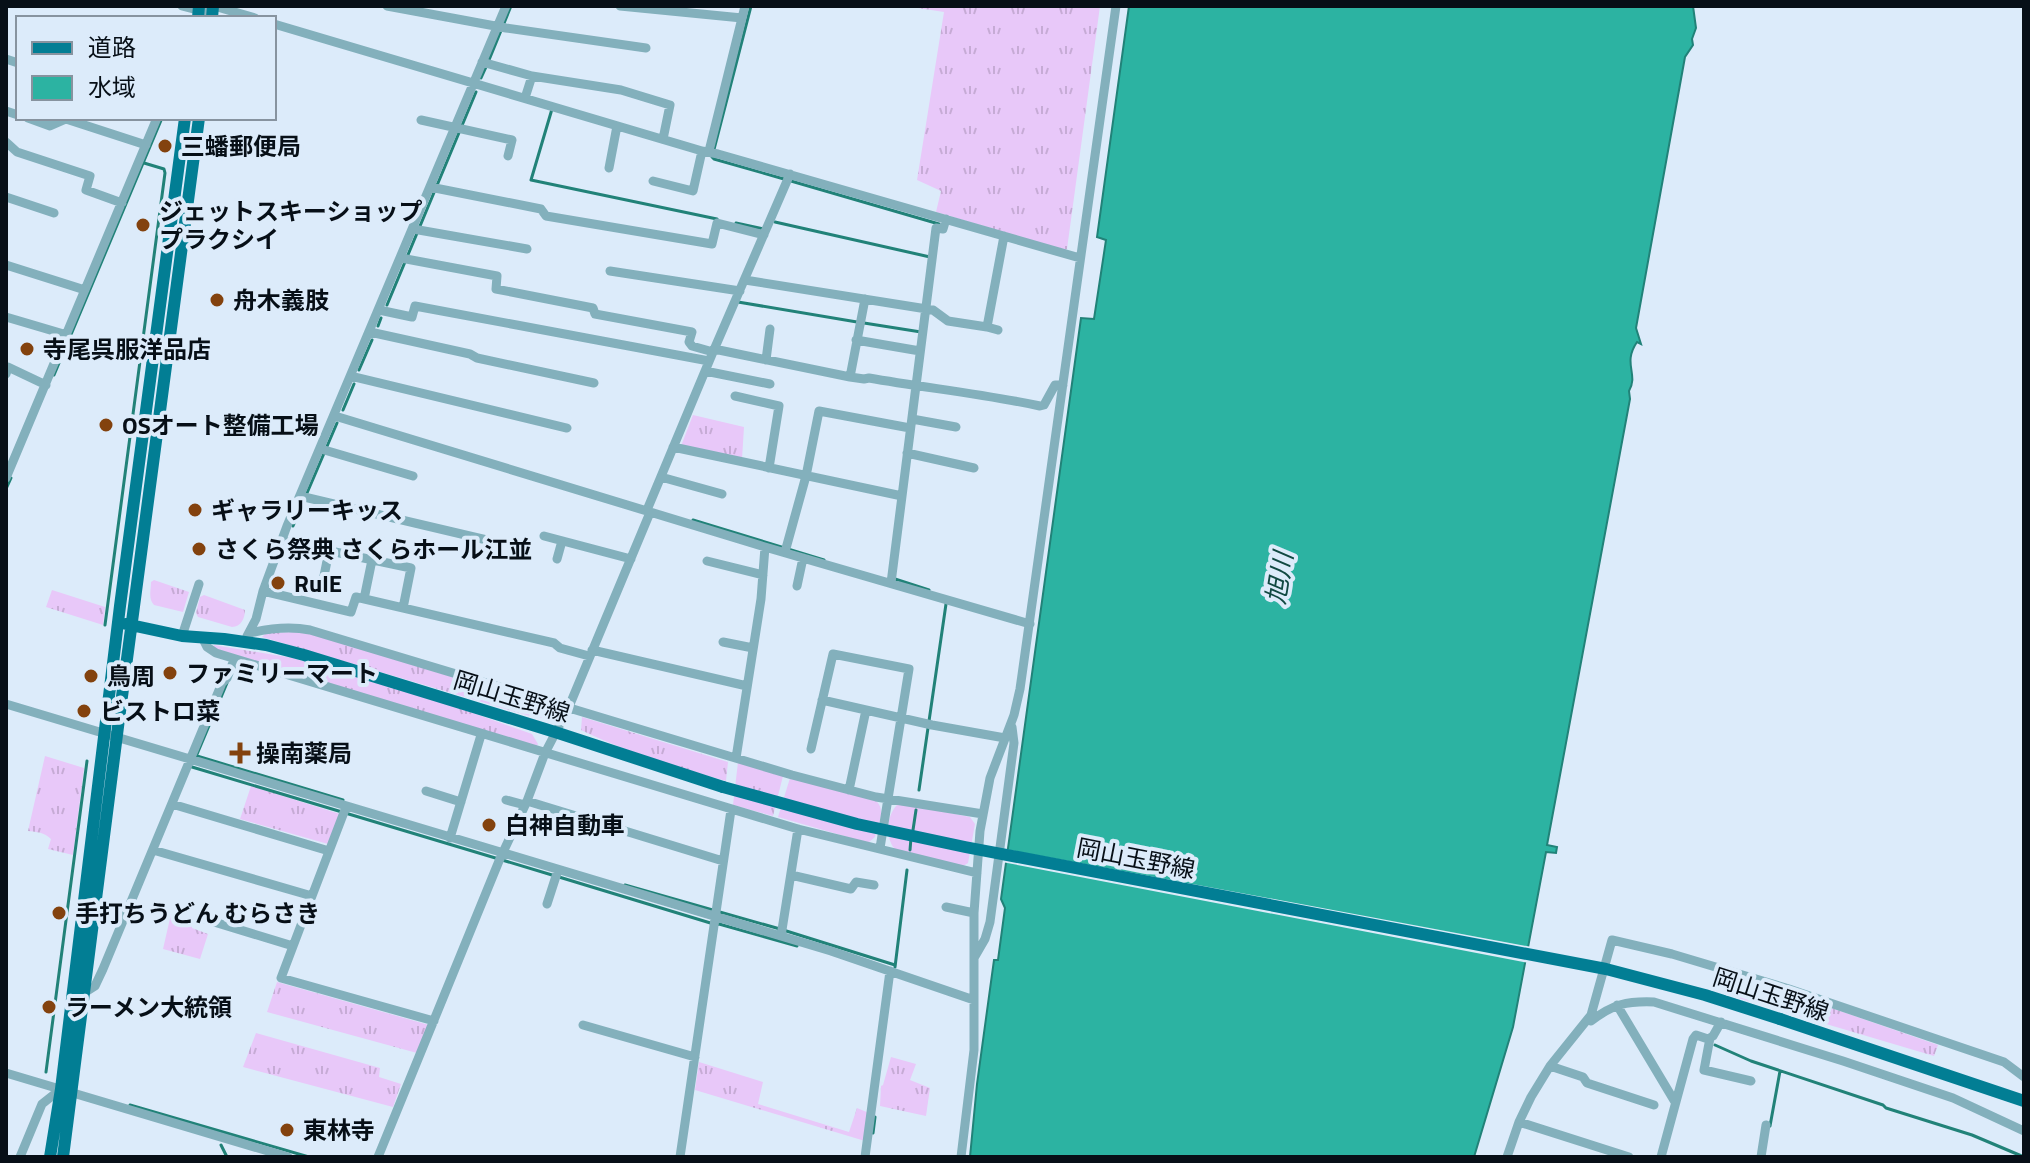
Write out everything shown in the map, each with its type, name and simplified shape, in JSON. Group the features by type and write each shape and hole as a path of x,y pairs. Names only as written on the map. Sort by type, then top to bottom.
{"main road":[{"path":"63,1157 66,1091 185,120"},
{"path":"125,624 199,120"},
{"name":"岡山玉野線","path":"125,624 203,639 247,637 723,787 857,824 1606,969 1705,995 2024,1101"},
{"path":"50,1157 84,993 111,736"}],"street":[{"path":"182,6 243,16"},
{"path":"392,6 501,27 646,48"},
{"path":"247,637 351,376 459,128 474,83 501,27 506,6"},
{"path":"620,6 742,18"},
{"path":"653,181 693,191 710,152 745,6"},
{"path":"961,1157 974,1050 974,913 983,814 990,778 1017,702 1030,624 1116,6"},
{"path":"276,25 663,137 942,225 1004,236 1080,258"},
{"path":"486,63 532,76 621,90 670,105 663,137"},
{"path":"526,96 532,76"},
{"path":"34,120 50,126 64,120"},
{"path":"69,120 146,145"},
{"path":"6,478 156,120"},
{"path":"421,120 512,140 508,156"},
{"path":"609,168 617,126"},
{"path":"6,142 17,152 90,176 86,190 122,203"},
{"path":"378,1157 500,858 545,753 568,709 649,515 647,510 664,478 789,178"},
{"path":"433,188 541,209 546,216 712,244 717,223 764,235"},
{"path":"6,197 54,213"},
{"path":"891,581 911,454 920,351 942,225"},
{"path":"416,229 527,249"},
{"path":"987,327 1004,236"},
{"path":"404,259 497,276 496,289 593,308 595,314 692,332 689,342 711,359 770,384"},
{"path":"6,265 85,290"},
{"path":"610,271 740,291"},
{"path":"745,280 928,309 948,321 998,330"},
{"path":"850,377 865,299"},
{"path":"379,310 412,317 415,306 711,359 766,360 850,377 1040,406 1044,405 1055,385 1063,385"},
{"path":"6,317 67,335"},
{"path":"766,360 770,329"},
{"path":"370,332 594,383"},
{"path":"856,340 920,351"},
{"path":"6,374 8,367 46,385"},
{"path":"351,376 567,428"},
{"path":"735,396 779,406 769,468"},
{"path":"786,550 819,411 956,427"},
{"path":"335,416 1030,624"},
{"path":"675,448 902,496"},
{"path":"324,450 413,476"},
{"path":"911,454 974,468"},
{"path":"664,478 722,494"},
{"path":"305,497 491,541"},
{"path":"544,536 631,559"},
{"path":"283,541 411,568 403,608"},
{"path":"557,559 562,541"},
{"path":"736,758 765,547"},
{"path":"323,581 329,551"},
{"path":"797,586 803,558"},
{"path":"364,599 372,560"},
{"path":"707,561 763,575"},
{"path":"182,636 199,584"},
{"path":"263,591 351,612 356,597 554,643 560,648 747,686"},
{"path":"257,613 271,628"},
{"path":"247,637 271,628 310,630 792,775 876,797 983,814"},
{"path":"203,639 212,652 234,660 481,735 798,829 977,873"},
{"path":"723,642 753,648"},
{"path":"811,749 833,654 909,669 880,848"},
{"path":"84,993 95,986 99,978 234,660"},
{"path":"822,700 1005,738"},
{"path":"6,704 344,810 451,834 500,858 715,918 782,932 974,1000"},
{"path":"849,790 866,710"},
{"path":"974,958 990,922 1014,743 1011,723"},
{"path":"451,834 481,735"},
{"path":"426,791 461,802"},
{"path":"506,800 526,803 723,861"},
{"path":"175,805 329,851"},
{"path":"344,810 281,978 434,1021"},
{"path":"680,1157 731,810"},
{"path":"782,932 798,829"},
{"path":"155,851 312,896"},
{"path":"547,904 557,874"},
{"path":"791,875 851,889 856,882 874,885"},
{"path":"946,907 974,913"},
{"path":"201,918 293,946"},
{"path":"1507,1157 1531,1097 1550,1066 1591,1015 1612,940 1672,954 1789,989 1989,1056 2004,1062 2024,1077"},
{"path":"865,1157 893,971"},
{"path":"1600,988 1603,996 1615,1005 1675,1102"},
{"path":"1584,1026 1615,1005 1654,1002 1953,1098 2024,1131"},
{"path":"1721,1022 1710,1038 1704,1070 1751,1081"},
{"path":"583,1025 695,1057"},
{"path":"1661,1157 1693,1039 1696,1035 1710,1038"},
{"path":"1550,1066 1583,1077 1587,1083 1654,1105"},
{"path":"6,1073 288,1157"},
{"path":"20,1157 42,1104 66,1091"},
{"path":"1519,1122 1629,1157"},
{"path":"1761,1157 1766,1125"}],"green space":[{"path":"905,6 1100,6 1067,249 936,212 941,191 917,180 944,12"},
{"path":"693,415 744,427 742,459 681,446"},
{"path":"154,580 189,592 183,612 154,605 150,594"},
{"path":"52,590 105,607 103,625 46,607"},
{"path":"204,595 245,610 242,622 232,627 198,617 200,597"},
{"path":"266,633 312,634 558,712 548,718 533,717 262,637"},
{"path":"214,645 293,658 459,708 532,734 538,744 536,747 213,648"},
{"path":"582,717 728,762 726,781 598,738 581,730"},
{"path":"45,756 84,768 73,855 48,849 51,839 28,831"},
{"path":"738,762 783,776 773,816 733,805"},
{"path":"790,778 875,800 881,812 875,837 865,842 778,817"},
{"path":"251,786 340,814 328,844 240,819"},
{"path":"897,805 970,817 975,824 968,863 963,866 896,850 890,840 889,821"},
{"path":"171,914 192,921 192,928 208,934 200,959 163,949"},
{"path":"1742,977 1938,1045 1934,1056 1735,997"},
{"path":"277,982 429,1025 417,1053 267,1012"},
{"path":"256,1033 380,1068 379,1077 401,1084 393,1107 243,1067"},
{"path":"891,1057 916,1064 910,1080 930,1088 926,1116 880,1106 881,1086"},
{"path":"699,1062 763,1082 758,1104 849,1132 857,1108 869,1113 865,1141 695,1090"}],"water":[{"name":"旭川","path":"1129,6 1693,6 1696,28 1693,45 1685,57 1636,328 1641,344 1637,342 1631,357 1630,399 1547,845 1557,847 1556,853 1546,852 1513,1027 1474,1157 970,1157 994,960 998,960 1005,908 1001,899 1081,318 1094,319 1106,240 1097,237"}],"pier":[{"path":"1004,849 1532,947 1529,963 1002,862"}],"waterway":[{"path":"489,60 511,6"},
{"path":"751,6 712,157 784,179"},
{"path":"481,78 486,67"},
{"path":"387,305 476,92"},
{"path":"552,109 531,180 717,219"},
{"path":"54,375 161,120"},
{"path":"105,625 165,173 164,169 144,163"},
{"path":"791,181 939,226"},
{"path":"775,222 930,257"},
{"path":"736,223 764,229"},
{"path":"738,302 857,322"},
{"path":"378,326 381,318"},
{"path":"864,323 921,332"},
{"path":"359,370 372,340"},
{"path":"343,410 354,384"},
{"path":"307,493 337,423"},
{"path":"6,489 11,478"},
{"path":"293,526 304,500"},
{"path":"693,520 824,560"},
{"path":"895,579 929,590"},
{"path":"919,790 946,604"},
{"path":"195,759 227,683"},
{"path":"197,756 343,800"},
{"path":"46,1072 87,761"},
{"path":"192,767 552,875"},
{"path":"913,830 916,810"},
{"path":"910,850 911,838"},
{"path":"895,967 907,870"},
{"path":"559,877 797,946"},
{"path":"625,885 895,965"},
{"path":"1715,1045 1751,1061 1972,1135 2024,1157"},
{"path":"1770,1126 1780,1071"},
{"path":"130,1105 309,1157"},
{"path":"873,1133 875,1117"},
{"path":"221,1145 227,1157"}],"place":[{"name":"三蟠郵便局","path":"165,146"},
{"name":"ジェットスキーショップ プラクシイ","path":"143,225"},
{"name":"舟木義肢","path":"217,300"},
{"name":"寺尾呉服洋品店","path":"27,349"},
{"name":"OSオート整備工場","path":"106,425"},
{"name":"ギャラリーキッス","path":"195,510"},
{"name":"さくら祭典 さくらホール江並","path":"199,549"},
{"name":"RulE","path":"278,583"},
{"name":"ファミリーマート","path":"170,673"},
{"name":"鳥周","path":"91,676"},
{"name":"ビストロ菜","path":"84,711"},
{"name":"操南薬局","path":"240,753"},
{"name":"白神自動車","path":"489,825"},
{"name":"手打ちうどん むらさき","path":"59,913"},
{"name":"ラーメン大統領","path":"49,1007"},
{"name":"東林寺","path":"287,1130"}]}
